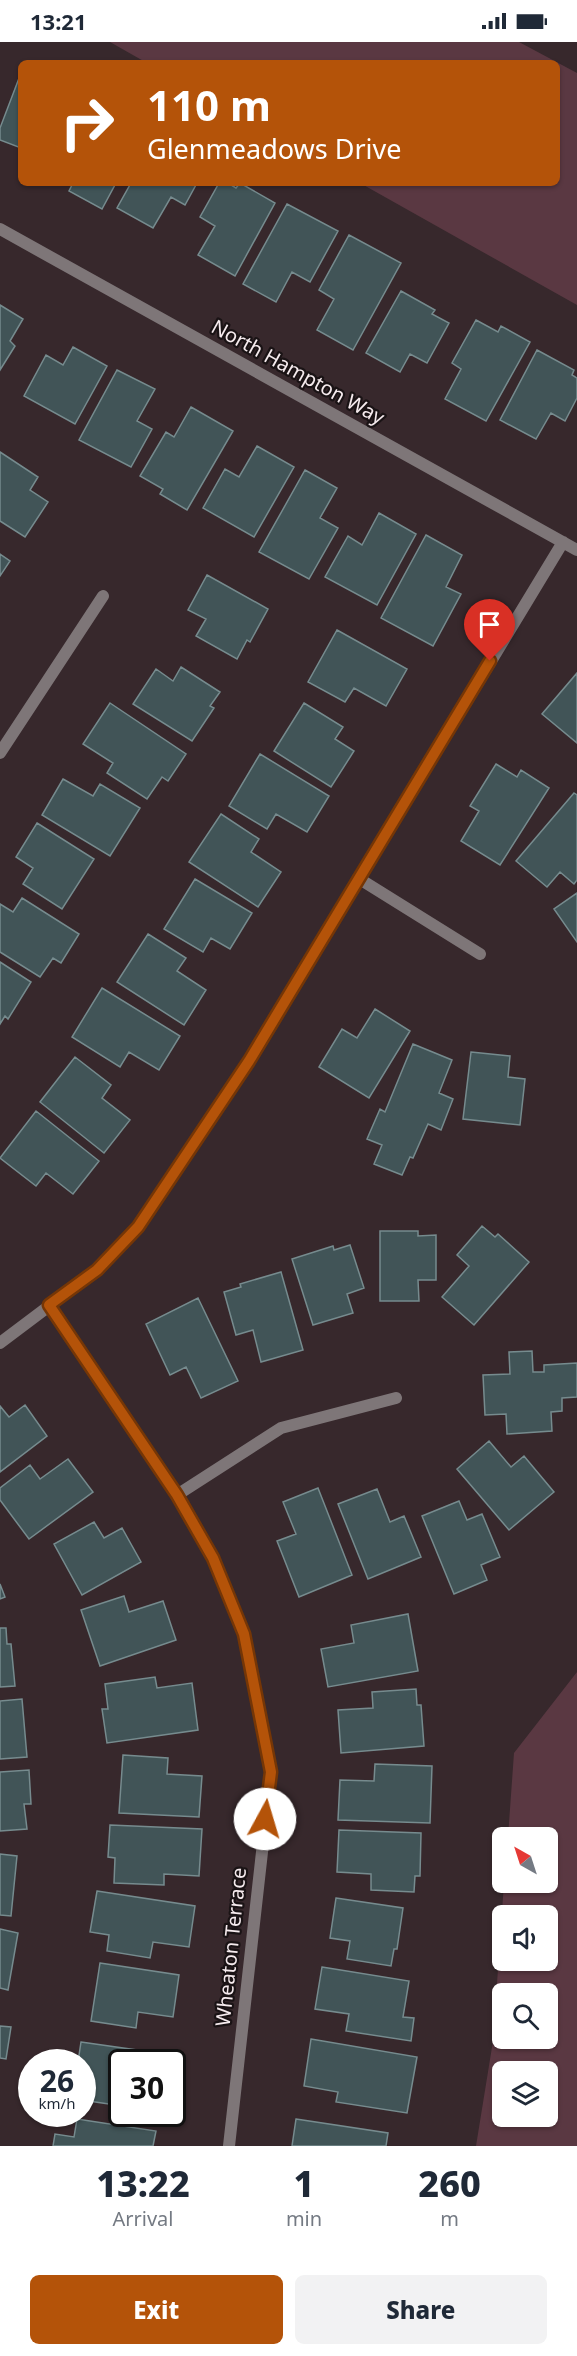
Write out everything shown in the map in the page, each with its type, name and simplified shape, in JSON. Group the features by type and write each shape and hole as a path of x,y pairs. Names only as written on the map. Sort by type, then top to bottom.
{"street":[{"name":"North Hampton Way","path":"0,229 577,550"},
{"path":"0,1343 97,1270 138,1227 249,1061 563,542"},
{"path":"0,753 103,596"},
{"path":"358,878 480,954"},
{"name":"Wheaton Terrace","path":"49,1305 177,1495 213,1558 244,1634 271,1772 229,2146"},
{"path":"177,1495 281,1428 396,1398"}],"shaded area":[{"path":"110,42 519,42 553,60 142,60"},
{"path":"560,64 577,73 577,305 365,186 560,186"},
{"path":"577,1672 577,2146 476,2146 492,2047 492,2049 558,2049 558,1983 497,1983 498,1971 558,1971 558,1905 502,1905 503,1893 558,1893 558,1827 509,1827 514,1753"}],"building":[{"path":"18,81 18,147 0,140 0,128"},
{"path":"72,186 114,186 102,209 69,191"},
{"path":"129,186 195,186 185,205 171,197 153,228 117,208"},
{"path":"217,186 236,188 245,186 275,203 235,276 198,255 215,226 200,217"},
{"path":"287,204 338,231 310,282 292,272 276,302 243,284"},
{"path":"349,235 401,263 353,350 317,330 334,299 319,290"},
{"path":"401,291 435,310 432,314 449,323 427,363 410,354 400,372 366,353"},
{"path":"0,305 23,319 10,341 15,346 0,370"},
{"path":"476,320 498,332 501,326 530,342 486,421 445,399 461,369 452,363"},
{"path":"73,347 107,366 75,424 24,396 46,355 63,365"},
{"path":"537,350 574,370 572,375 577,378 577,398 565,421 551,413 536,439 500,420"},
{"path":"117,370 155,389 137,421 152,429 131,467 79,440"},
{"path":"191,407 233,431 187,510 160,494 163,489 140,476 166,432 174,437"},
{"path":"257,446 294,467 254,537 203,508 225,469 239,477"},
{"path":"0,452 38,477 30,490 48,502 25,537 0,521"},
{"path":"305,470 337,488 320,518 338,528 309,579 259,552"},
{"path":"379,513 416,534 377,605 325,577 348,536 362,545"},
{"path":"426,535 462,555 446,587 461,594 433,646 381,618"},
{"path":"0,554 10,561 0,576"},
{"path":"207,575 268,609 250,642 247,640 237,659 196,636 206,619 188,610"},
{"path":"337,630 407,669 386,706 354,688 345,702 308,682"},
{"path":"181,667 220,692 210,706 214,708 192,741 133,704 156,669 173,681"},
{"path":"577,673 577,743 542,714"},
{"path":"110,703 186,754 168,781 162,777 147,799 107,773 113,763 83,744"},
{"path":"304,703 343,727 335,739 354,751 331,787 274,751"},
{"path":"260,754 329,796 307,832 276,814 267,829 229,806"},
{"path":"496,764 517,777 521,770 549,788 500,865 461,841 479,811 470,806"},
{"path":"63,779 93,796 100,784 140,808 110,856 42,815"},
{"path":"574,793 577,795 577,880 574,884 560,872 547,887 516,861"},
{"path":"221,814 259,839 251,852 281,872 258,907 189,862"},
{"path":"37,823 94,859 62,909 23,884 33,868 16,857"},
{"path":"195,879 252,913 230,949 211,938 203,952 164,929"},
{"path":"577,893 577,942 554,909"},
{"path":"22,898 79,934 61,963 53,958 40,977 0,952 0,904 13,912"},
{"path":"148,934 186,958 177,971 206,990 184,1025 117,982"},
{"path":"0,962 31,982 8,1019 5,1016 0,1024"},
{"path":"102,988 180,1036 159,1070 129,1052 120,1067 72,1037"},
{"path":"375,1009 410,1031 369,1098 319,1067 342,1029 357,1038"},
{"path":"413,1044 452,1060 439,1093 453,1099 441,1130 428,1124 413,1158 410,1157 402,1175 374,1164 382,1145 367,1139 380,1109 385,1112"},
{"path":"471,1052 510,1056 508,1077 525,1079 520,1125 463,1119"},
{"path":"75,1057 111,1085 102,1098 130,1120 104,1153 40,1102"},
{"path":"36,1111 99,1161 73,1194 46,1173 36,1186 0,1158"},
{"path":"482,1226 495,1237 498,1234 529,1262 474,1325 442,1297 469,1266 457,1255"},
{"path":"380,1231 418,1231 418,1236 436,1235 436,1280 418,1280 419,1301 380,1301"},
{"path":"350,1245 364,1288 347,1294 353,1313 313,1325 292,1259 333,1246 334,1250"},
{"path":"281,1272 303,1350 261,1362 253,1330 236,1335 224,1292 241,1287 240,1284"},
{"path":"198,1298 238,1381 201,1398 186,1367 170,1375 146,1324"},
{"path":"532,1351 533,1372 544,1372 544,1365 577,1363 577,1397 562,1398 562,1411 551,1412 552,1431 507,1434 506,1414 485,1415 483,1375 510,1374 509,1352"},
{"path":"25,1405 47,1436 0,1472 0,1406 9,1417"},
{"path":"489,1441 511,1467 524,1456 554,1492 509,1530 457,1469"},
{"path":"68,1459 93,1492 29,1539 0,1500 0,1488 30,1465 40,1479"},
{"path":"318,1488 352,1575 299,1597 277,1541 296,1534 283,1502"},
{"path":"377,1489 390,1522 404,1516 421,1557 368,1579 338,1504"},
{"path":"459,1501 467,1520 482,1514 500,1557 481,1565 487,1580 454,1594 422,1516"},
{"path":"94,1522 104,1538 122,1528 141,1562 82,1595 54,1544"},
{"path":"0,1584 5,1597 0,1599"},
{"path":"124,1596 129,1612 163,1601 176,1640 100,1666 81,1610"},
{"path":"408,1614 418,1671 328,1687 321,1649 354,1643 351,1625"},
{"path":"0,1628 6,1628 7,1644 11,1644 15,1686 0,1687"},
{"path":"155,1677 157,1688 192,1683 198,1730 107,1743 102,1709 108,1709 105,1684"},
{"path":"416,1689 417,1705 421,1705 424,1746 341,1753 338,1710 373,1708 372,1692"},
{"path":"22,1699 27,1757 0,1759 0,1701"},
{"path":"123,1755 168,1758 167,1774 202,1776 199,1817 119,1813"},
{"path":"375,1764 432,1766 430,1823 338,1820 340,1780 374,1781"},
{"path":"29,1770 31,1804 24,1804 27,1829 0,1831 0,1772"},
{"path":"110,1825 202,1829 199,1876 164,1874 164,1885 114,1883 115,1858 108,1857"},
{"path":"339,1830 421,1833 420,1876 415,1876 414,1892 371,1890 371,1874 337,1872"},
{"path":"0,1854 17,1856 11,1916 0,1915"},
{"path":"97,1891 195,1906 189,1947 153,1942 150,1958 107,1951 109,1935 90,1932"},
{"path":"336,1898 403,1908 397,1949 394,1949 391,1966 347,1959 350,1941 330,1938"},
{"path":"0,1929 18,1933 8,1990 0,1988"},
{"path":"100,1963 179,1975 173,2017 138,2012 136,2028 91,2021"},
{"path":"322,1967 409,1981 403,2017 414,2018 411,2041 346,2031 349,2014 315,2009"},
{"path":"0,2026 11,2027 6,2059 0,2058"},
{"path":"311,2039 417,2057 407,2113 336,2102 338,2092 304,2086"},
{"path":"81,2042 130,2049 108,2049 108,2104 96,2102 96,2049 80,2049"},
{"path":"296,2119 388,2133 386,2146 292,2146"},
{"path":"96,2122 108,2124 108,2127 156,2131 153,2146 53,2146 55,2134 74,2137 76,2127 96,2127"}],"route":[{"path":"265,1819 271,1772 244,1634 213,1558 177,1495 49,1305 97,1270 138,1227 249,1061 490,661"}]}
